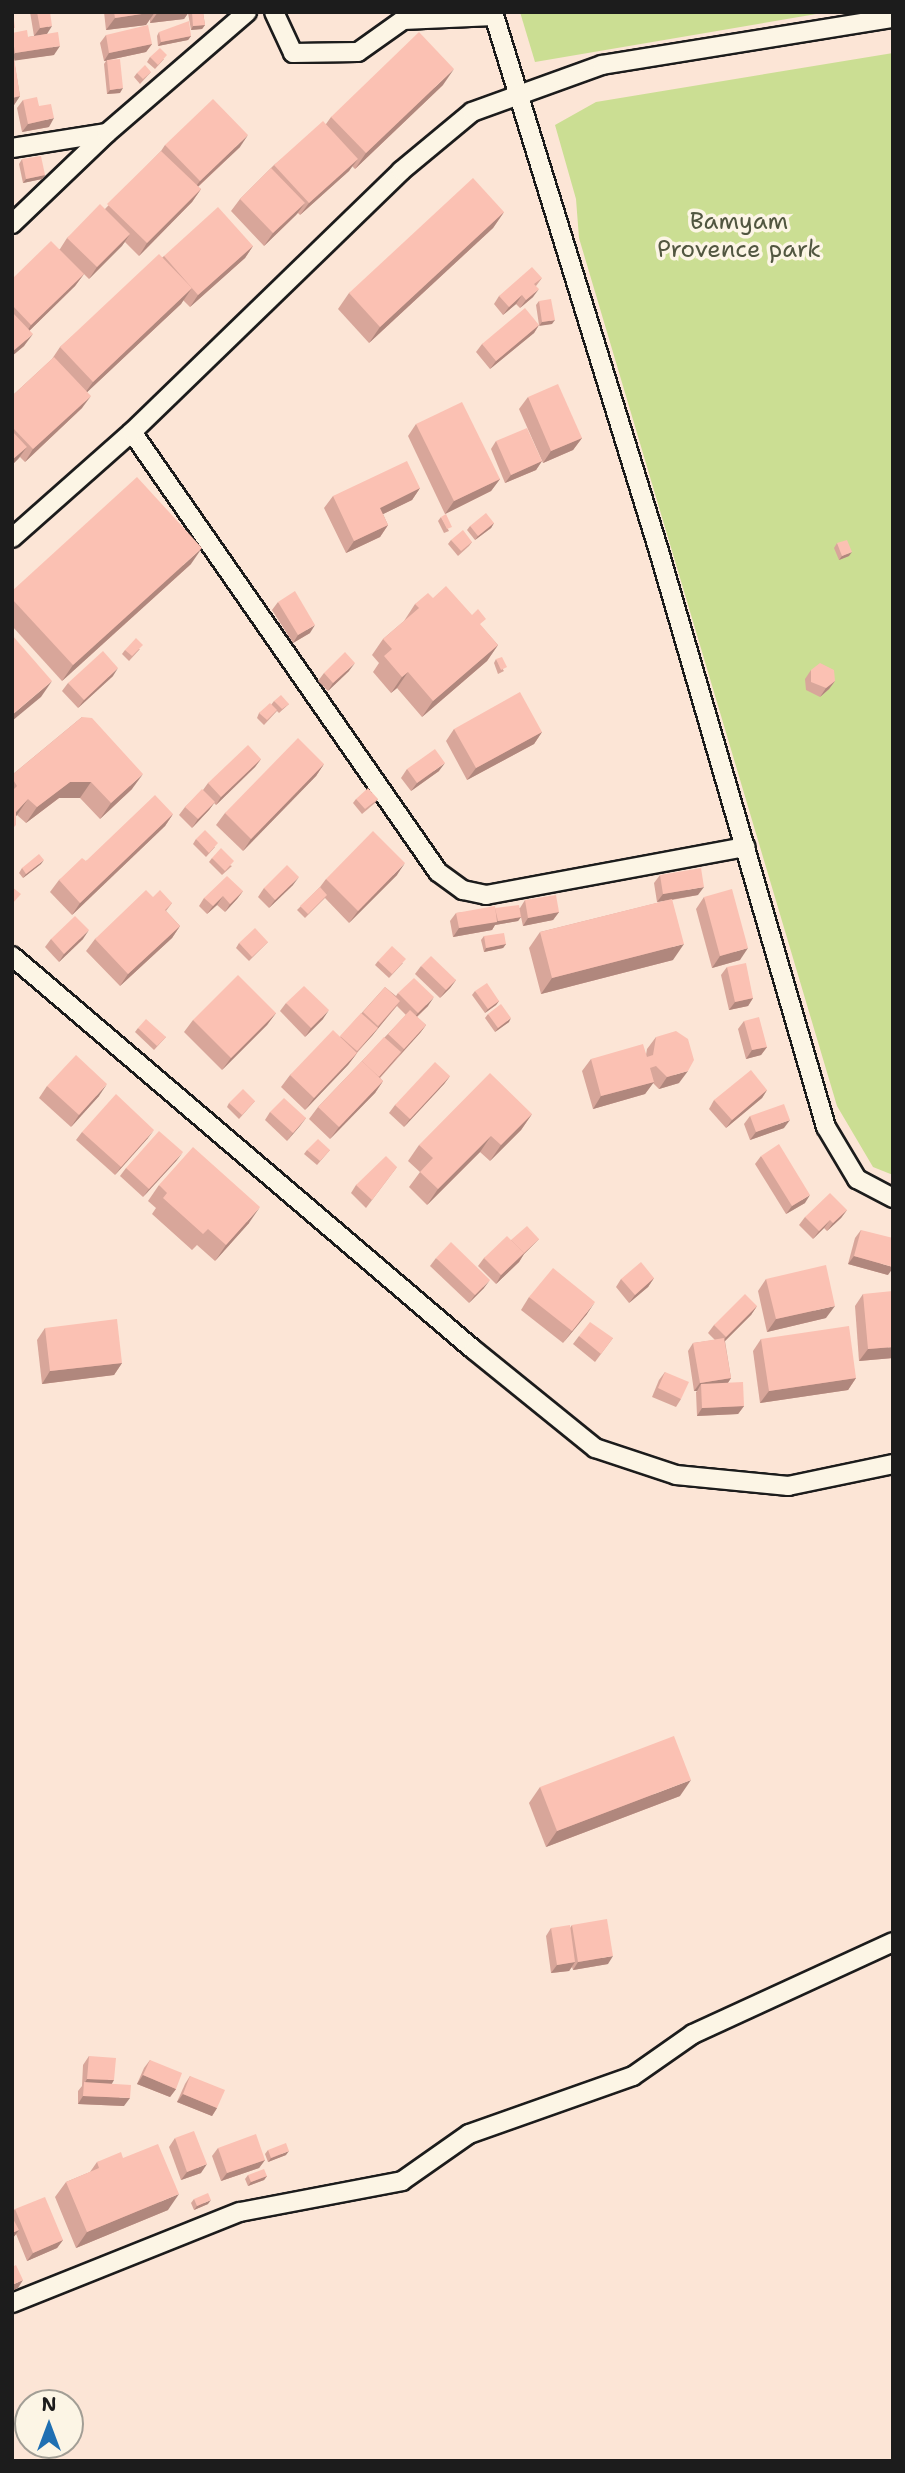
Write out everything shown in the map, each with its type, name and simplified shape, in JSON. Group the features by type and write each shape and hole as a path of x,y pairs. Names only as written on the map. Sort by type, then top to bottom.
{"street":[{"path":"12,224 107,133 247,12"},
{"path":"274,12 293,53 358,52 403,20 494,14 746,847 780,982 826,1127 857,1179 893,1198"},
{"path":"12,538 132,432 401,171 472,112 602,65 893,19"},
{"path":"12,148 107,133"},
{"path":"132,432 438,872 463,890 486,895 746,847"},
{"path":"12,956 474,1350 595,1448 676,1475 788,1486 893,1464"},
{"path":"12,2303 240,2212 402,2181 469,2134 633,2076 693,2034 893,1942"}],"green space":[{"path":"520,12 828,12 535,62"},
{"name":"Bamyam Provence park","path":"893,53 893,1175 873,1167 837,1106 579,238 576,199 555,125 596,102"}],"building":[{"path":"13,12 15,28 12,28"},
{"path":"37,12 50,12 52,26 40,28"},
{"path":"114,12 155,12 115,18"},
{"path":"192,12 203,12 205,25 193,26"},
{"path":"189,21 191,36 161,42 159,32"},
{"path":"148,25 152,44 109,53 106,35"},
{"path":"27,30 28,37 58,32 60,46 15,53 12,33"},
{"path":"419,32 454,69 366,153 331,117"},
{"path":"160,48 167,55 158,65 150,57"},
{"path":"12,58 20,96 12,98"},
{"path":"120,59 123,88 110,90 107,60"},
{"path":"145,65 151,72 143,79 137,73"},
{"path":"37,97 39,106 51,104 54,118 28,124 23,100"},
{"path":"213,99 248,135 200,181 165,145"},
{"path":"323,121 358,159 309,203 274,165"},
{"path":"161,151 201,189 147,243 107,204"},
{"path":"41,156 45,175 26,179 22,159"},
{"path":"271,168 305,203 273,233 240,199"},
{"path":"473,178 504,212 380,327 349,293"},
{"path":"100,204 130,234 97,267 67,238"},
{"path":"218,207 253,246 198,295 164,256"},
{"path":"51,241 84,274 31,325 12,305 12,279"},
{"path":"159,254 192,288 93,382 60,347"},
{"path":"532,267 542,278 534,284 539,289 526,300 522,295 509,307 499,296"},
{"path":"551,299 555,320 542,322 539,301"},
{"path":"525,308 539,325 496,361 482,344"},
{"path":"12,312 33,334 12,352"},
{"path":"54,357 91,396 33,449 12,427 12,396"},
{"path":"558,384 582,438 551,451 528,397"},
{"path":"462,402 500,479 454,501 416,424"},
{"path":"527,428 542,461 511,475 496,441"},
{"path":"12,431 27,447 12,460"},
{"path":"407,461 420,488 380,508 388,525 354,541 333,496"},
{"path":"137,477 202,548 73,665 12,599 12,591"},
{"path":"486,513 494,523 478,536 470,526"},
{"path":"446,514 452,527 447,529 441,517"},
{"path":"463,530 472,542 461,551 451,540"},
{"path":"847,540 852,552 842,556 837,543"},
{"path":"446,586 472,615 478,609 486,619 480,624 498,645 433,701 408,672 402,677 384,656 392,649 383,639 419,608 415,604 428,593 433,598"},
{"path":"295,591 315,625 298,635 278,602"},
{"path":"12,635 52,681 12,715"},
{"path":"136,638 143,645 132,656 125,650"},
{"path":"103,651 118,668 84,700 68,683"},
{"path":"345,652 355,663 333,683 324,673"},
{"path":"502,657 507,667 501,670 496,659"},
{"path":"820,663 834,670 835,681 826,688 811,682 811,670"},
{"path":"520,692 542,732 476,768 454,729"},
{"path":"281,695 289,704 282,709 274,701"},
{"path":"270,703 277,710 267,720 259,713"},
{"path":"82,717 92,718 143,774 111,803 91,782 70,782 37,807 28,799 16,812 16,825 12,829 12,791 17,786 12,775"},
{"path":"298,738 324,764 251,839 225,813"},
{"path":"248,745 261,759 221,797 208,783"},
{"path":"435,749 445,763 417,783 407,769"},
{"path":"368,788 378,799 365,809 356,799"},
{"path":"202,789 215,802 198,819 185,807"},
{"path":"155,795 173,814 80,903 59,880 82,858 86,861"},
{"path":"205,830 218,843 209,853 196,839"},
{"path":"373,831 405,863 358,911 326,879"},
{"path":"221,848 234,861 225,871 212,858"},
{"path":"39,854 44,860 26,874 22,868"},
{"path":"287,865 299,877 275,900 264,888"},
{"path":"701,868 704,887 663,894 660,875"},
{"path":"227,876 243,891 230,904 223,896 213,906 204,898"},
{"path":"12,887 21,894 12,904"},
{"path":"320,887 327,895 308,914 300,906"},
{"path":"732,889 748,948 720,956 704,897"},
{"path":"146,890 153,897 160,890 172,903 165,910 180,926 128,974 95,939"},
{"path":"556,895 559,912 528,918 525,900"},
{"path":"672,899 684,944 552,978 540,932"},
{"path":"519,905 521,917 498,921 495,908"},
{"path":"495,906 497,922 459,928 456,913"},
{"path":"75,916 89,930 64,954 51,939"},
{"path":"255,928 268,942 252,957 239,943"},
{"path":"504,933 506,944 486,948 484,936"},
{"path":"392,946 406,959 392,974 378,961"},
{"path":"431,956 456,980 446,990 421,966"},
{"path":"746,963 753,998 735,1002 727,967"},
{"path":"238,975 276,1013 231,1058 193,1020"},
{"path":"414,978 434,997 418,1013 398,993"},
{"path":"487,983 499,1001 488,1009 475,991"},
{"path":"304,986 329,1010 311,1028 286,1003"},
{"path":"385,987 400,1001 378,1026 363,1012"},
{"path":"501,1004 511,1018 498,1028 488,1014"},
{"path":"410,1010 426,1025 404,1049 388,1034"},
{"path":"361,1013 378,1028 357,1051 340,1036"},
{"path":"759,1017 767,1047 752,1050 744,1021"},
{"path":"146,1019 166,1037 157,1046 138,1028"},
{"path":"333,1030 357,1053 314,1098 290,1075"},
{"path":"676,1031 688,1039 694,1060 688,1071 667,1077 656,1066 650,1068 654,1082 601,1096 591,1059 643,1044 647,1057 653,1055 656,1037"},
{"path":"384,1037 401,1052 379,1077 362,1061"},
{"path":"76,1055 107,1084 79,1115 47,1086"},
{"path":"362,1061 383,1081 339,1127 318,1107"},
{"path":"435,1062 450,1076 410,1119 395,1105"},
{"path":"751,1070 767,1090 732,1120 714,1100"},
{"path":"490,1073 532,1114 501,1145 491,1136 438,1189 420,1172 433,1158 419,1145"},
{"path":"243,1089 255,1101 242,1115 229,1103"},
{"path":"116,1094 154,1130 121,1167 82,1132"},
{"path":"284,1098 306,1118 293,1133 270,1112"},
{"path":"784,1104 790,1120 756,1132 750,1116"},
{"path":"159,1131 183,1152 149,1189 126,1168"},
{"path":"318,1139 330,1150 320,1161 307,1150"},
{"path":"779,1144 810,1195 792,1206 761,1156"},
{"path":"193,1147 260,1207 226,1245 208,1229 203,1234 163,1198 167,1193 159,1185"},
{"path":"386,1156 397,1167 372,1200 356,1185"},
{"path":"830,1193 847,1210 833,1223 830,1220 819,1231 805,1217"},
{"path":"527,1226 539,1239 524,1253 511,1240"},
{"path":"861,1230 893,1238 893,1267 854,1256"},
{"path":"507,1236 524,1253 501,1275 484,1258"},
{"path":"451,1242 490,1280 475,1295 436,1258"},
{"path":"641,1262 654,1278 635,1295 621,1279"},
{"path":"826,1265 835,1306 776,1319 766,1279"},
{"path":"553,1268 595,1302 572,1331 529,1297"},
{"path":"893,1291 893,1347 868,1349 863,1294"},
{"path":"745,1294 757,1306 726,1337 714,1325"},
{"path":"117,1319 122,1363 50,1371 45,1328"},
{"path":"590,1322 613,1338 601,1354 579,1336"},
{"path":"849,1326 856,1378 769,1391 761,1339"},
{"path":"724,1338 731,1378 700,1383 693,1343"},
{"path":"665,1372 689,1382 681,1399 658,1388"},
{"path":"743,1382 744,1406 702,1408 701,1384"},
{"path":"674,1736 691,1780 557,1831 540,1787"},
{"path":"607,1919 613,1956 578,1962 572,1925"},
{"path":"570,1925 575,1962 557,1965 551,1928"},
{"path":"89,2056 116,2058 114,2080 87,2079"},
{"path":"150,2060 182,2073 176,2089 143,2075"},
{"path":"190,2076 225,2090 217,2108 183,2094"},
{"path":"84,2082 131,2085 130,2098 83,2096"},
{"path":"194,2131 207,2164 187,2172 175,2138"},
{"path":"256,2134 265,2160 227,2173 218,2148"},
{"path":"286,2143 289,2151 271,2158 268,2150"},
{"path":"158,2144 179,2194 87,2232 66,2182 99,2168 97,2162 121,2152 123,2158"},
{"path":"264,2169 267,2176 251,2182 248,2175"},
{"path":"208,2193 211,2200 197,2206 194,2199"},
{"path":"45,2197 63,2240 33,2253 15,2209"},
{"path":"12,2217 19,2230 12,2233"},
{"path":"16,2265 23,2280 12,2285 12,2267"}]}
